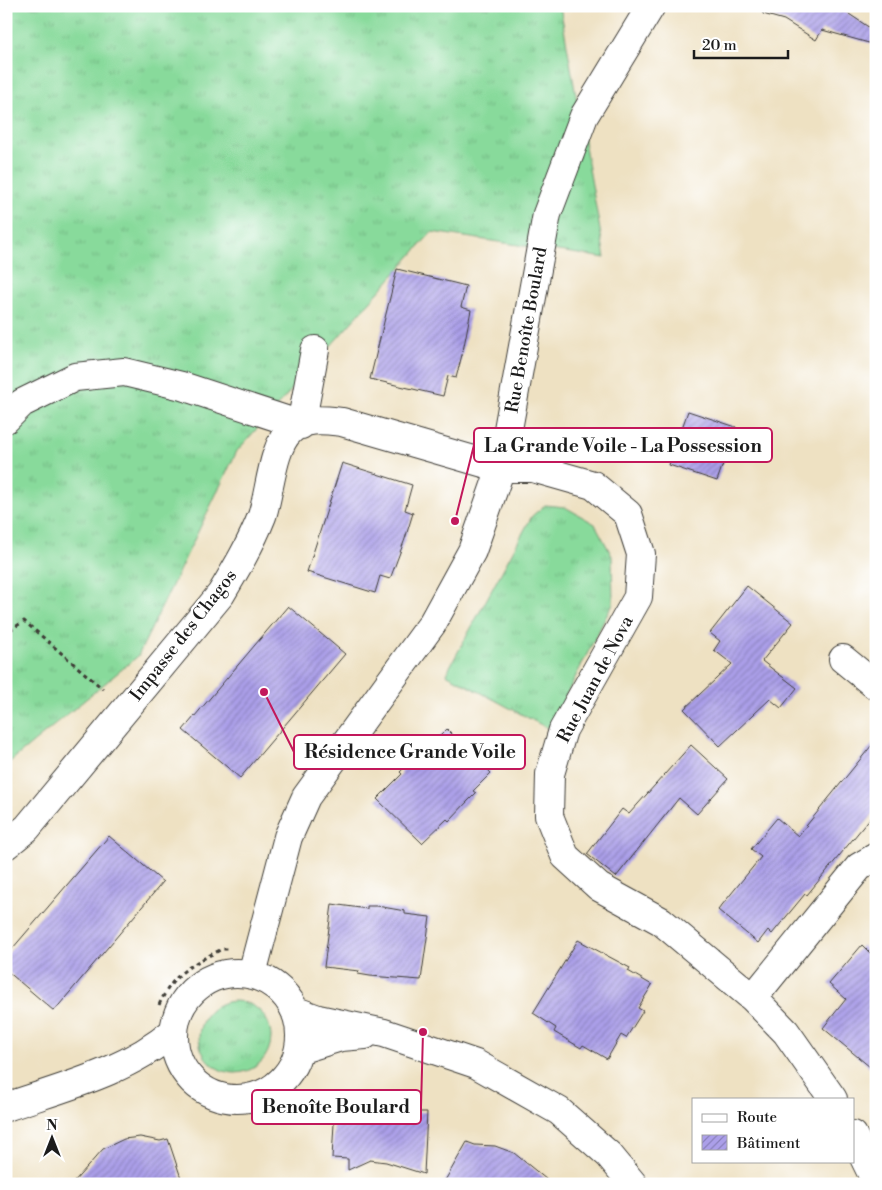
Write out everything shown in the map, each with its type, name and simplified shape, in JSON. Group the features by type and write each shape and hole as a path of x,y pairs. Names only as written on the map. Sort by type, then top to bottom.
{"street":[{"name":"Rue Benoîte Boulard","path":"255,962 288,837 306,797 432,624 472,551 501,468 547,214 584,116 651,6"},
{"path":"301,424 315,350"},
{"path":"6,419 22,403 75,377 124,372 182,386 301,424 306,421 323,419 342,422 501,468"},
{"name":"Impasse des Chagos","path":"6,845 27,828 220,594 244,557 262,516 281,445 290,430 301,424"},
{"name":"Rue Juan de Nova","path":"501,468 532,468 593,485 628,514 641,554 638,597 563,730 550,774 549,816 565,856 599,887 661,921 753,998 786,1032 832,1098"},
{"path":"842,659 876,686"},
{"path":"753,998 859,867 876,857"},
{"path":"255,962 272,983 288,998 296,1011 300,1034 299,1050 291,1068 279,1083 262,1094 244,1099 224,1098 206,1091 191,1079 180,1066 173,1032 177,1014 186,998 199,985 215,976 233,973 255,962"},
{"path":"296,1011 318,1019 384,1033 476,1064 559,1111 609,1155 633,1184"},
{"path":"6,1107 117,1068 158,1045 173,1032"},
{"path":"299,1050 341,1037 384,1033"},
{"path":"117,1068 160,1063 180,1066"},
{"path":"854,1137 876,1182"}],"path":[{"path":"6,620 12,629 24,621 126,709"},
{"path":"155,1012 164,995 185,968 222,949 255,962"}],"green space":[{"path":"6,6 560,6 605,258 432,232 237,451 138,656 6,765"},
{"path":"545,505 565,507 595,524 612,556 613,603 549,729 446,674 532,516"},
{"path":"242,1001 261,1011 269,1023 271,1037 269,1051 261,1063 249,1071 228,1073 209,1063 201,1051 199,1030 209,1011 221,1003"}],"building":[{"path":"762,6 837,6 876,32 876,45 822,30 816,40 784,20 763,14"},
{"path":"397,269 466,286 461,307 471,310 463,351 456,378 448,376 443,396 370,379"},
{"path":"688,411 736,427 717,481 669,465"},
{"path":"342,463 412,485 405,510 413,513 405,539 390,579 380,576 375,593 307,572"},
{"path":"747,586 793,623 762,661 797,688 781,708 770,699 720,746 684,709 732,664 714,650 720,641 710,633"},
{"path":"288,606 345,654 240,778 183,730"},
{"path":"447,729 491,773 473,791 476,793 449,821 447,819 422,843 377,799 427,745 429,747"},
{"path":"876,740 876,811 807,895 805,894 772,934 768,930 758,943 718,910 761,857 751,849 777,818 798,836"},
{"path":"691,745 728,779 697,814 679,798 616,877 587,854 622,809 629,814"},
{"path":"109,836 163,882 54,1011 6,970 6,956"},
{"path":"332,904 367,909 367,906 377,906 405,911 405,914 430,917 421,980 370,976 358,974 359,971 324,967"},
{"path":"578,940 630,968 628,971 652,985 638,1008 643,1011 626,1038 621,1035 607,1059 583,1045 581,1048 554,1032 556,1028 533,1013"},
{"path":"862,945 876,959 876,1072 823,1028 846,999 829,984"},
{"path":"386,1097 401,1101 418,1112 427,1112 424,1174 386,1162 370,1160 348,1170 348,1159 332,1158 335,1106 344,1106 363,1098"},
{"path":"140,1137 160,1141 168,1139 183,1184 72,1184 103,1149 124,1139"},
{"path":"467,1142 475,1145 495,1146 514,1153 552,1184 443,1184"}],"place":[{"name":"La Grande Voile - La Possession","path":"455,521"},
{"name":"Résidence Grande Voile","path":"264,692"},
{"name":"Benoîte Boulard","path":"423,1032"}]}
